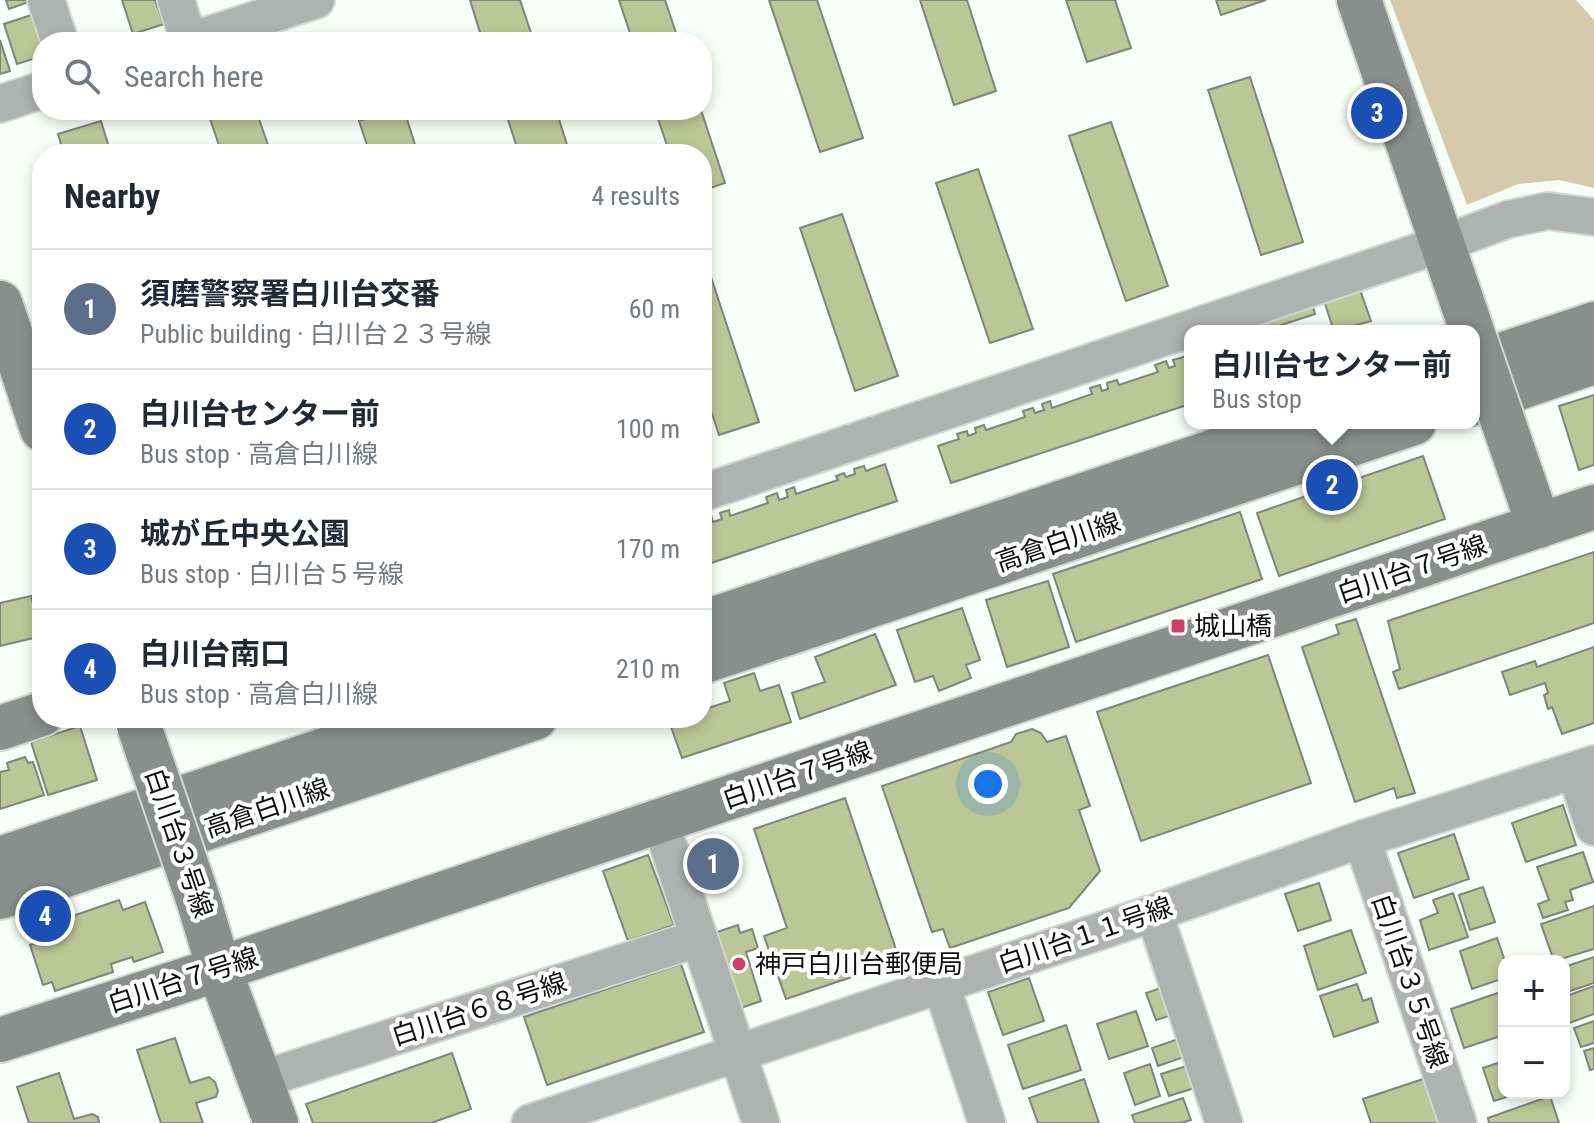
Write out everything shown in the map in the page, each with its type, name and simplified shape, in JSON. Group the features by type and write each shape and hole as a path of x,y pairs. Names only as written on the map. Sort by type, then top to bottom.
{"street":[{"path":"46,0 57,32"},
{"path":"176,0 185,32"},
{"path":"218,32 316,0"},
{"path":"1359,0 1470,325"},
{"path":"0,104 32,93"},
{"path":"1201,325 1509,219 1548,211 1594,217"},
{"path":"0,303 32,399"},
{"path":"1480,362 1594,324"},
{"path":"712,490 1184,331"},
{"path":"1480,354 1539,526"},
{"path":"1480,401 1594,362"},
{"name":"高倉白川線","path":"712,620 1281,429"},
{"name":"高倉白川線","path":"712,659 1396,429"},
{"name":"白川台７号線","path":"0,1040 1594,507"},
{"path":"0,728 32,717"},
{"name":"白川台３号線","path":"140,728 219,969 276,1123"},
{"name":"高倉白川線","path":"0,859 390,728"},
{"name":"高倉白川線","path":"0,897 505,728"},
{"path":"1584,767 1594,827"},
{"name":"白川台１１号線","path":"530,1123 1154,913 1362,839 1584,767"},
{"path":"660,821 761,1123"},
{"name":"白川台３５号線","path":"1362,839 1458,1123"},
{"path":"1154,913 1224,1123"},
{"name":"白川台６８号線","path":"260,1080 699,938"},
{"path":"941,984 987,1123"}],"shaded area":[{"path":"1390,0 1576,0 1594,20 1594,188 1559,180 1518,184 1467,205"}],"building":[{"path":"6,0 34,0 9,9"},
{"path":"122,0 155,0 164,24 132,32"},
{"path":"470,0 520,0 531,32 480,32"},
{"path":"619,0 665,0 676,32 630,32"},
{"path":"769,0 817,0 863,138 820,152"},
{"path":"920,0 967,0 996,91 954,105"},
{"path":"1066,0 1115,0 1131,48 1087,62"},
{"path":"1216,0 1266,0 1221,15"},
{"path":"40,12 41,32 32,32 32,59 17,64 4,24"},
{"path":"0,40 10,71 0,74"},
{"path":"1250,77 1303,242 1261,255 1208,90"},
{"path":"210,120 259,120 268,144 219,144"},
{"path":"407,120 415,144 367,144 359,121"},
{"path":"508,120 559,120 567,144 516,144"},
{"path":"658,120 704,120 725,183 712,188 712,144 667,144"},
{"path":"101,121 108,144 61,144 58,134"},
{"path":"1111,122 1168,286 1126,301 1069,136"},
{"path":"978,169 1033,329 990,343 936,183"},
{"path":"842,214 898,376 855,391 800,228"},
{"path":"712,280 759,422 719,435 712,414"},
{"path":"1358,284 1371,321 1356,325 1332,325 1322,295"},
{"path":"1313,306 1315,314 1281,325 1253,325"},
{"path":"1184,357 1184,406 951,483 938,446 959,439 957,434 967,431 968,436 976,433 975,428 984,425 986,430 1025,417 1023,411 1033,408 1035,413 1044,410 1042,404 1050,401 1052,408 1092,394 1090,388 1100,385 1102,391 1108,389 1107,383 1117,380 1119,385 1158,372 1155,365 1166,361 1169,368 1175,366 1173,360"},
{"path":"1594,395 1594,465 1579,470 1559,406"},
{"path":"1423,456 1445,519 1279,576 1257,513"},
{"path":"885,464 897,501 712,563 712,518 713,522 722,519 720,513 729,510 730,516 768,503 766,497 777,493 779,500 788,497 786,490 794,487 796,494 838,480 836,476 844,473 846,477 855,474 854,469 864,466 866,471"},
{"path":"1240,512 1262,579 1076,642 1053,574"},
{"path":"1594,552 1594,623 1399,689 1393,672 1400,669 1388,621"},
{"path":"1048,581 1069,647 1007,667 986,600"},
{"path":"31,596 32,638 0,646 0,603"},
{"path":"962,608 980,660 966,665 971,678 939,691 933,676 915,682 897,630"},
{"path":"1356,619 1415,793 1397,798 1394,788 1355,802 1302,647 1339,634 1336,625"},
{"path":"875,634 896,685 800,719 792,693 825,682 815,657"},
{"path":"1594,647 1594,723 1562,734 1552,707 1548,709 1545,683 1510,695 1502,672 1535,661 1537,667"},
{"path":"1268,655 1311,783 1141,841 1097,712"},
{"path":"754,673 760,691 779,685 791,722 682,758 671,728 712,728 712,707 730,701 724,683"},
{"path":"81,728 97,780 48,795 31,742"},
{"path":"1032,729 1041,733 1047,742 1066,736 1090,806 1079,810 1100,871 1069,908 950,948 943,929 932,932 882,786 1011,742 1016,734"},
{"path":"25,757 28,763 33,762 44,795 0,809 0,772 9,770 7,763"},
{"path":"845,798 900,961 786,999 764,936 787,928 754,829"},
{"path":"1563,805 1576,845 1526,862 1512,823"},
{"path":"1454,834 1469,879 1414,898 1398,853"},
{"path":"727,843 737,873 700,885 690,855"},
{"path":"1583,852 1593,882 1570,890 1573,900 1565,902 1568,910 1543,918 1538,904 1549,900 1537,867"},
{"path":"648,855 674,925 628,941 603,871"},
{"path":"1319,883 1331,920 1298,931 1285,894"},
{"path":"1483,887 1495,922 1470,930 1459,895"},
{"path":"1453,893 1468,937 1429,950 1420,920 1438,913 1433,900"},
{"path":"119,900 123,910 145,902 163,952 134,962 132,957 111,964 113,972 55,991 52,982 43,985 30,945 39,942 35,929"},
{"path":"1594,906 1594,949 1570,956 1552,955 1541,924"},
{"path":"738,925 740,933 752,929 758,948 746,952 761,1001 738,1009 714,933"},
{"path":"1351,930 1366,973 1318,990 1304,946"},
{"path":"1497,938 1503,955 1498,955 1498,980 1472,989 1460,951"},
{"path":"1594,957 1594,983 1570,991 1570,965"},
{"path":"681,964 704,1032 547,1085 524,1017"},
{"path":"1029,978 1044,1021 1003,1035 988,992"},
{"path":"1357,984 1363,1001 1371,998 1378,1022 1334,1037 1320,996"},
{"path":"1169,985 1179,1013 1156,1020 1146,993"},
{"path":"1594,986 1594,1014 1570,1023 1570,995"},
{"path":"1498,993 1498,1037 1464,1048 1451,1009"},
{"path":"1136,1011 1148,1046 1109,1059 1097,1024"},
{"path":"1594,1021 1594,1043 1581,1047 1574,1028"},
{"path":"1066,1025 1081,1070 1023,1089 1008,1045"},
{"path":"1184,1037 1190,1055 1158,1066 1152,1048"},
{"path":"175,1038 190,1083 209,1077 218,1091 216,1097 196,1103 203,1123 161,1123 137,1050"},
{"path":"1594,1048 1594,1069 1590,1070 1584,1051"},
{"path":"452,1053 471,1109 431,1123 313,1123 306,1104"},
{"path":"1498,1063 1500,1099 1494,1101 1483,1068"},
{"path":"1150,1064 1160,1096 1135,1105 1124,1073"},
{"path":"1193,1064 1201,1086 1169,1096 1161,1074"},
{"path":"59,1073 74,1119 92,1114 98,1117 99,1123 29,1123 17,1087"},
{"path":"1429,1077 1445,1123 1371,1123 1363,1099"},
{"path":"1084,1079 1099,1123 1038,1123 1029,1098"},
{"path":"1183,1098 1191,1120 1181,1123 1135,1123 1132,1115"},
{"path":"1542,1099 1551,1099 1559,1123 1489,1123 1488,1118"}],"place":[{"name":"城が丘中央公園","path":"1377,113"},
{"name":"白川台センター前","path":"1332,485"},
{"name":"城山橋","path":"1178,626"},
{"name":"須磨警察署白川台交番","path":"713,864"},
{"name":"白川台南口","path":"45,916"},
{"name":"神戸白川台郵便局","path":"739,964"}]}
